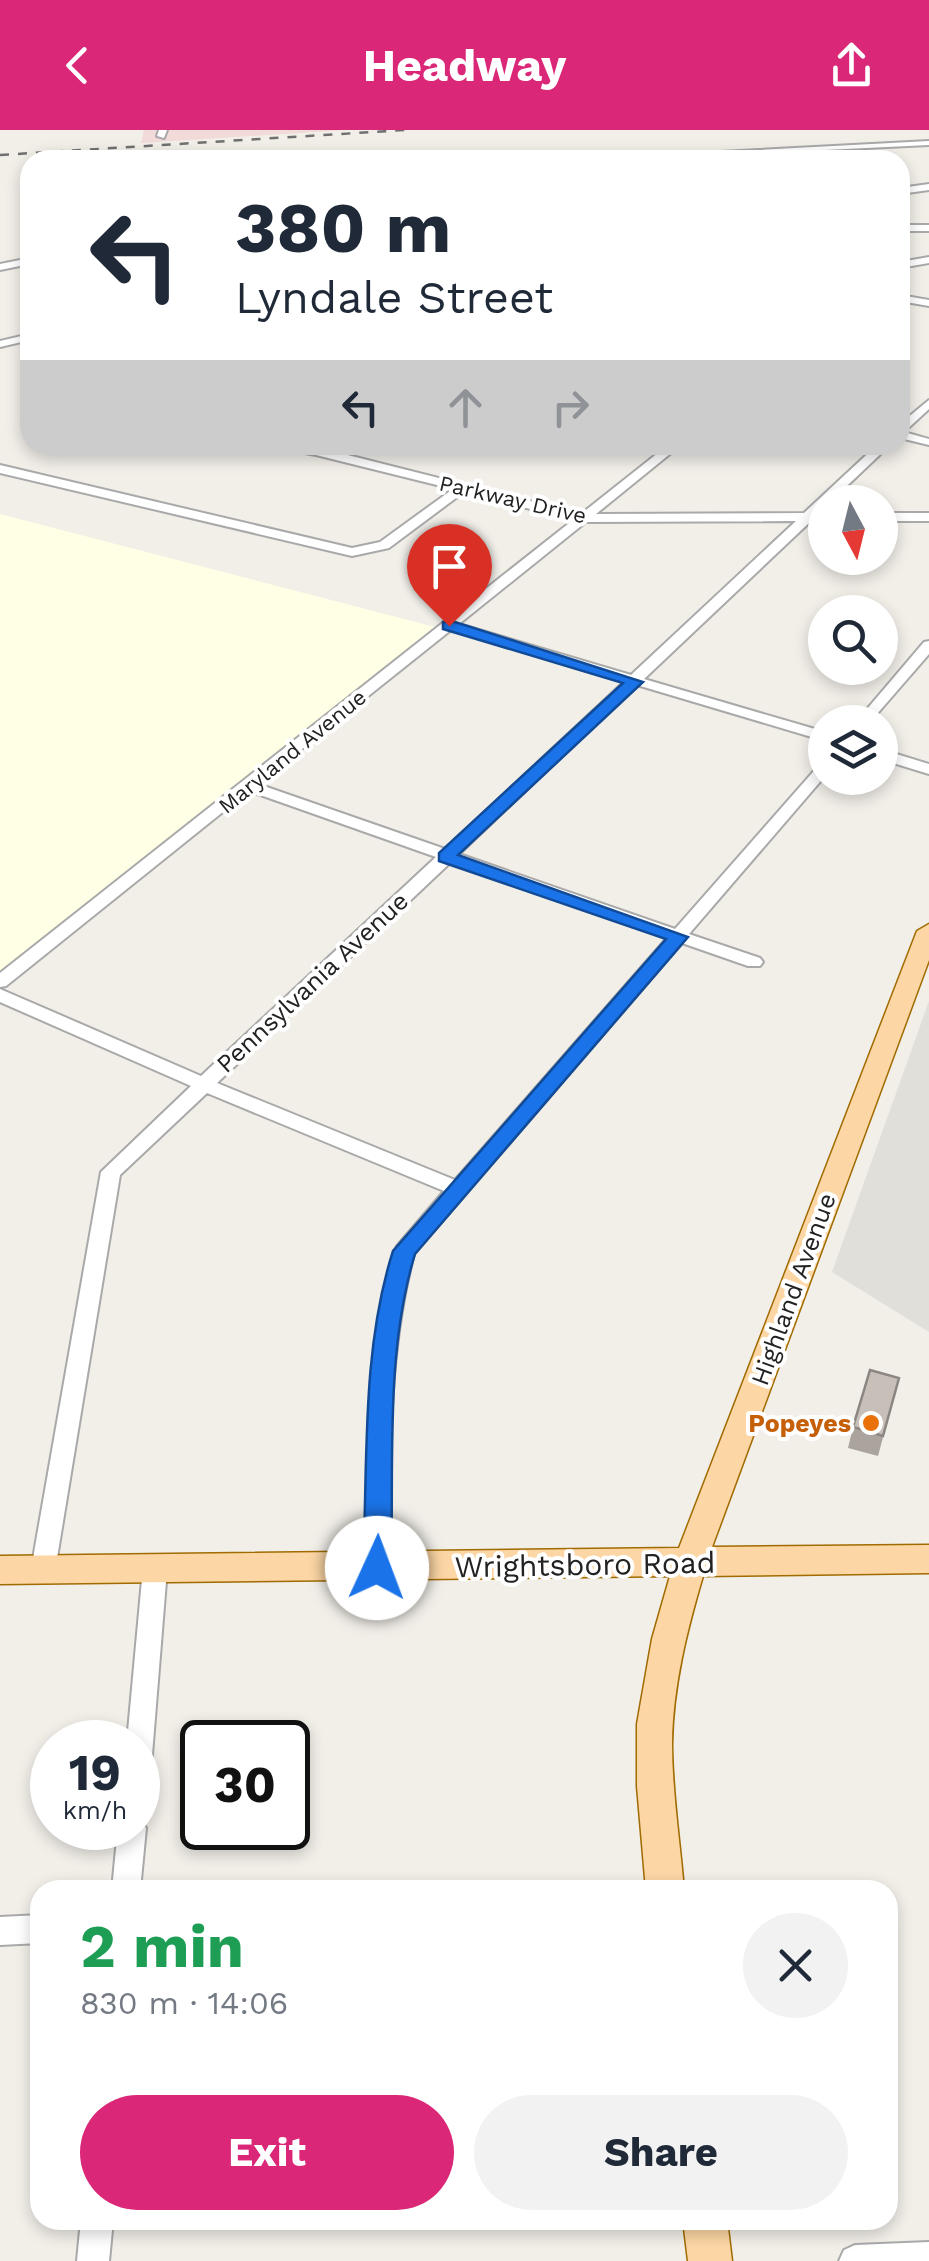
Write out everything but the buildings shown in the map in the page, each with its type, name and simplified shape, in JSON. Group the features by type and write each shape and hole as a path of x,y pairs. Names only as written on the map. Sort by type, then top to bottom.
{"main road":[{"name":"Highland Avenue","path":"663,1880 655,1726 665,1655 692,1563 882,1044 929,931"},
{"name":"Wrightsboro Road","path":"0,1570 929,1559"},
{"path":"706,2230 710,2261"}],"street":[{"path":"803,150 929,143"},
{"path":"910,423 929,403"},
{"name":"Parkway Drive","path":"332,455 582,518 808,517"},
{"name":"Maryland Avenue","path":"0,982 662,455"},
{"name":"Pennsylvania Avenue","path":"847,485 875,455"},
{"path":"0,469 340,550 384,545 462,488"},
{"path":"898,517 929,517"},
{"name":"Pennsylvania Avenue","path":"43,1570 110,1172 808,525"},
{"path":"449,626 808,732"},
{"path":"878,705 929,646"},
{"path":"898,760 929,769"},
{"path":"249,786 754,962"},
{"path":"377,1568 385,1350 391,1294 404,1251 808,787"},
{"path":"0,995 458,1190"},
{"path":"142,1720 156,1569"},
{"path":"127,1880 130,1850"},
{"path":"0,1931 30,1930"},
{"path":"93,2261 96,2230"},
{"path":"855,2261 929,2258"}],"shaded area":[{"path":"144,130 348,130 141,143"},
{"path":"0,514 435,627 0,973"},
{"path":"929,1001 929,1332 832,1272"}],"railway":[{"path":"81,150 405,130"},
{"path":"0,155 20,154"}],"place":[{"name":"Popeyes","path":"871,1423"}],"route":[{"path":"377,1568 385,1350 391,1294 404,1251 678,937 446,857 635,682 449,626"}]}
